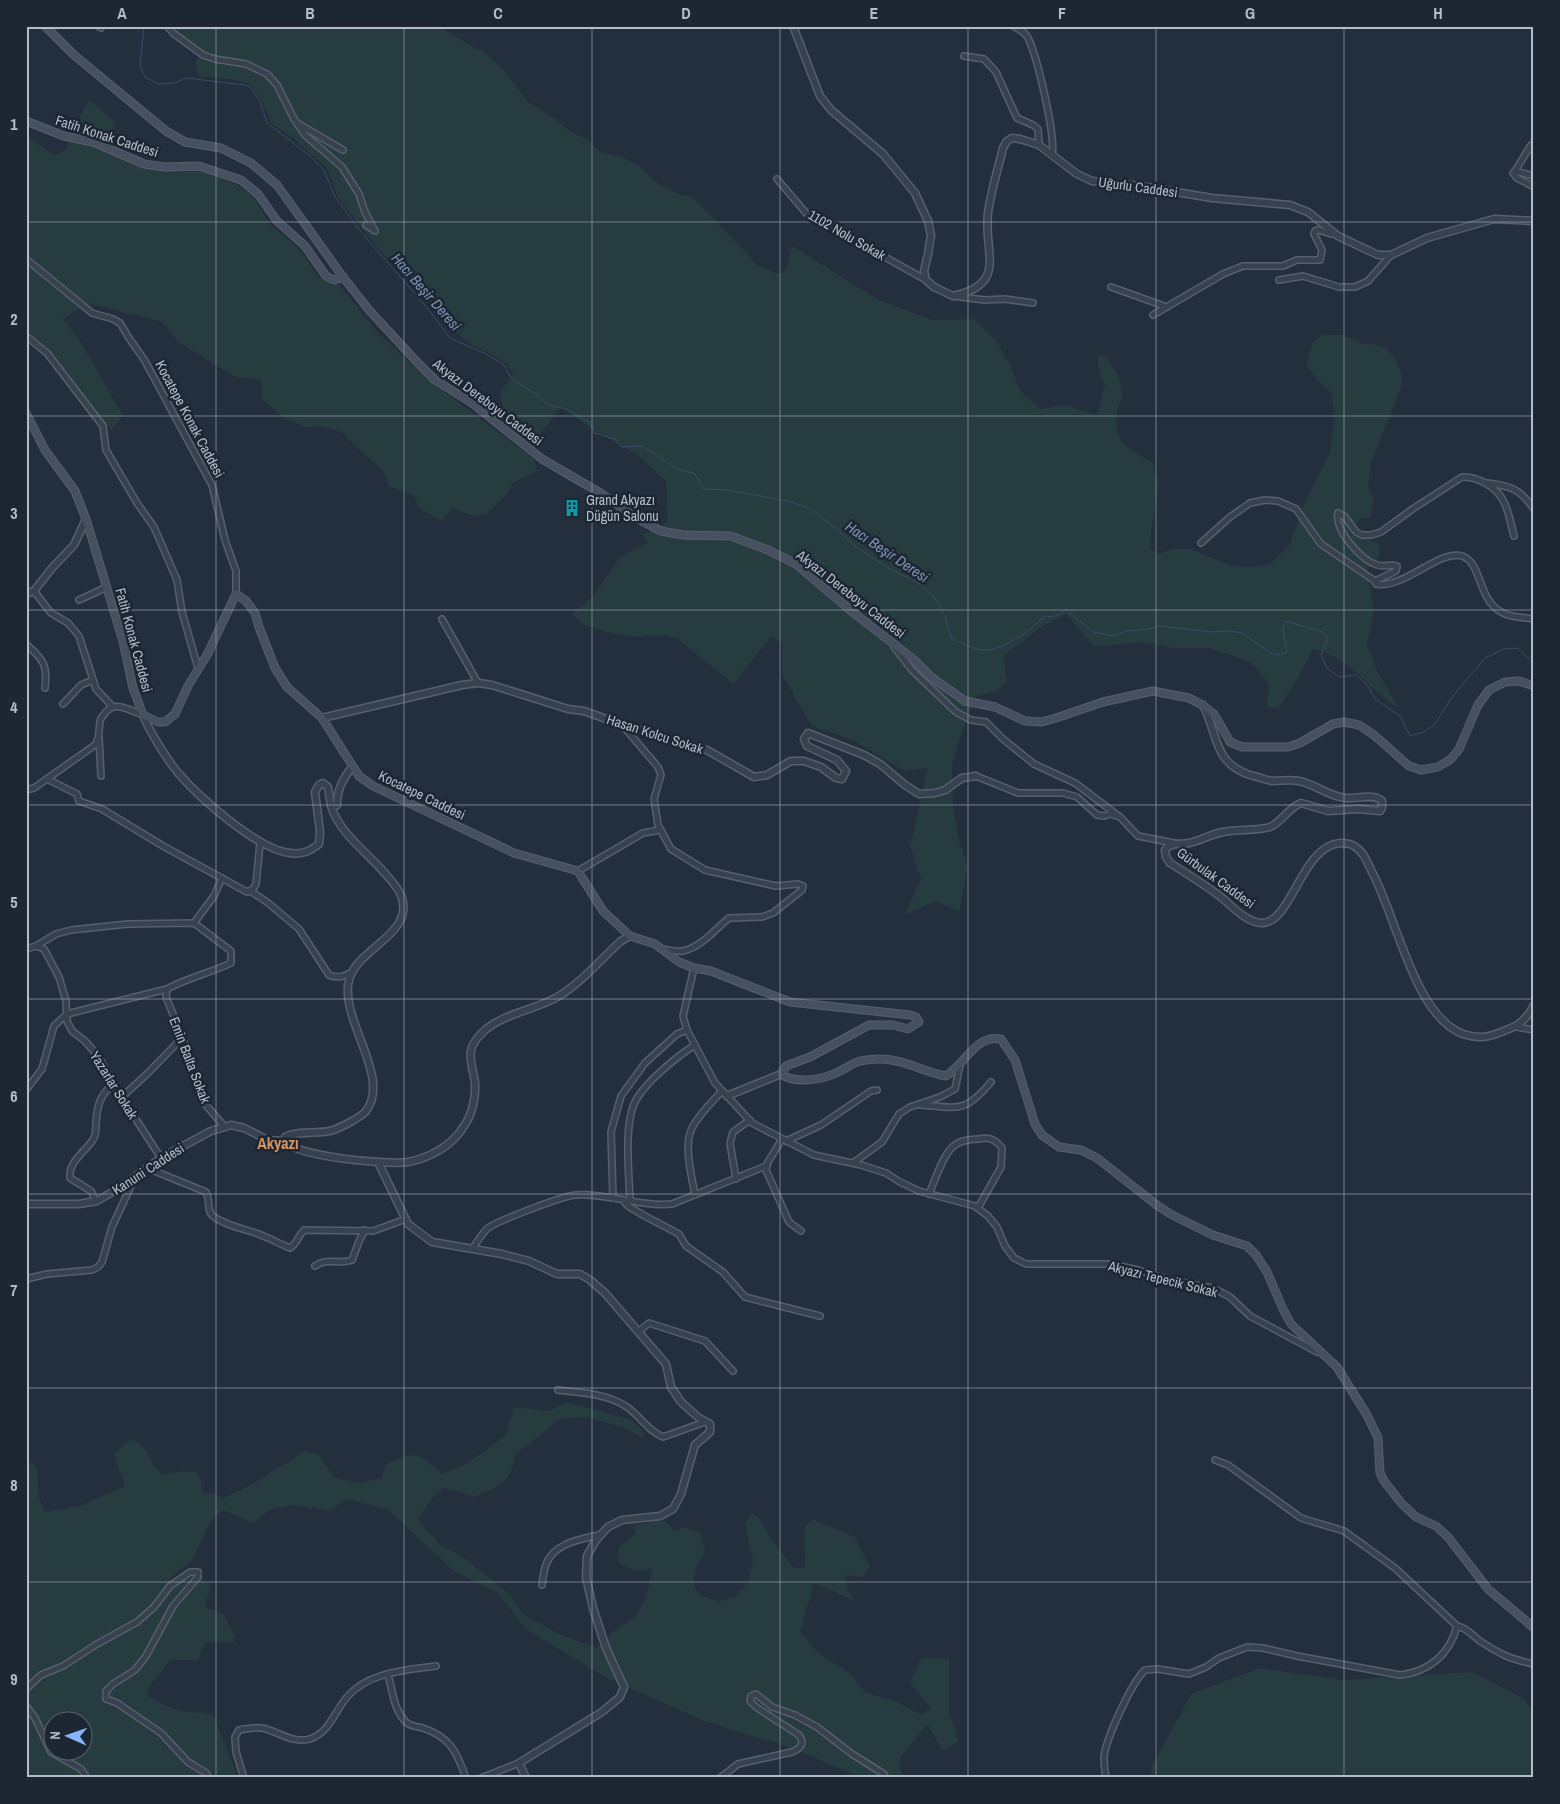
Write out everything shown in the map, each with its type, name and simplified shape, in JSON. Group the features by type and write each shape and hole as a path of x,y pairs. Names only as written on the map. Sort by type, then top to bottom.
{"main road":[{"name":"Akyazı Dereboyu Caddesi","path":"45,26 74,56 166,131 185,142 221,148 251,162 277,185 369,310 435,380 472,403 542,459 602,494 636,518 661,531 683,535 731,536 768,550 796,564 855,614 914,659 931,677 965,702 995,707 1025,721 1042,722 1103,702 1153,691 1189,698 1202,705"},
{"name":"Fatih Konak Caddesi","path":"26,121 64,136 93,142 144,164 164,167 199,166 241,180 258,194 277,221 305,246 326,276 334,280 343,277"},
{"name":"Fatih Konak Caddesi","path":"26,413 45,450 75,491 86,519 123,641 133,688 143,715"},
{"name":"Kocatepe Konak Caddesi","path":"143,715 158,722 166,722 175,714 236,594"},
{"name":"Kocatepe Caddesi","path":"236,594 246,601 255,613 275,668 287,687 322,718 359,776 373,786 514,853 578,871"},
{"path":"1202,705 1214,714 1230,742 1242,747 1288,747 1300,743 1333,724 1344,722 1359,725 1374,735 1409,766 1421,770 1438,767 1451,759 1459,749 1478,705 1489,690 1504,682 1519,681 1534,686"},
{"path":"578,871 603,911 630,936 655,944 679,962 694,968 711,971 790,1002 910,1015 916,1017 919,1022 908,1029 869,1025 810,1057 786,1066 780,1074 793,1079 809,1080 834,1074 860,1061 880,1059 896,1060 946,1076 960,1065 983,1040 992,1037 1001,1039 1015,1060 1035,1124 1042,1135 1059,1147 1081,1150 1097,1158 1172,1215 1213,1235 1247,1246 1256,1255 1268,1272 1291,1324 1337,1367 1367,1415 1378,1438 1380,1473 1384,1482 1402,1504 1416,1516 1436,1526 1448,1537 1488,1589 1534,1628"}],"street":[{"path":"167,26 173,33 202,54 214,59 246,64 267,74 277,85 296,123 305,135 342,166 359,194 365,212 375,231 366,225"},
{"path":"793,26 820,96 831,110 883,154 914,193 928,221 931,235 924,270 926,280 934,287 953,296 965,299 1005,299 1033,304"},
{"path":"1013,26 1020,29 1027,36 1035,56 1050,120 1054,147 1052,154"},
{"path":"964,56 984,59 996,72 1017,118 1038,129 1039,145"},
{"path":"296,123 343,150"},
{"name":"Uğurlu Caddesi","path":"953,296 976,289 986,278 991,263 987,222 988,211 1003,148 1007,141 1012,138 1039,145 1077,174 1092,181 1140,186 1212,198 1290,205 1308,212 1336,234 1378,255 1392,255"},
{"path":"1534,144 1531,145 1513,173 1517,178 1534,187"},
{"path":"1516,171 1534,176"},
{"name":"1102 Nolu Sokak","path":"777,179 806,213 926,280"},
{"path":"1279,280 1303,276 1339,287 1355,287 1368,281 1392,255 1427,238 1494,218 1534,221"},
{"path":"1153,315 1223,274 1243,266 1283,266 1296,260 1320,260 1322,250 1314,234 1315,231 1319,230 1336,234"},
{"name":"Kocatepe Konak Caddesi","path":"26,259 92,313 120,323 146,361 212,485 225,540 236,570 236,594"},
{"path":"1111,287 1167,307"},
{"path":"26,336 47,353 103,426 106,450 154,528 177,580 182,612 198,668"},
{"path":"1375,582 1396,571 1397,566 1379,565 1360,553 1343,535 1336,520 1338,513 1345,517 1356,532 1362,535 1372,535 1381,532 1462,477 1471,477 1484,483 1499,494 1504,502 1514,536"},
{"path":"1484,483 1514,488 1528,500 1534,509"},
{"path":"1201,543 1230,517 1250,504 1265,500 1278,501 1296,509 1321,544 1376,584 1390,584 1399,581 1432,563 1454,555 1460,555 1468,559 1476,567 1480,585 1492,605 1501,612 1512,616 1534,619"},
{"path":"26,594 34,591 52,568 74,546 86,519"},
{"path":"79,600 107,586"},
{"path":"34,591 51,613 68,623 79,636 96,689 112,706 143,715"},
{"path":"442,619 478,683"},
{"path":"887,638 912,670 956,712 971,720 986,722 1034,764 1075,783 1120,817 1138,836 1174,844"},
{"path":"26,644 44,662 46,668 45,688"},
{"path":"63,704 81,685 93,680"},
{"name":"Hasan Kolcu Sokak","path":"322,718 462,685 478,683 492,685 568,709 584,711 623,725 707,750 754,777 767,775 791,761 804,761 821,767 836,778 842,779 846,771 837,760 807,746 804,739 808,733 864,754 918,794 936,793 945,790 962,778 976,776"},
{"name":"Gürbulak Caddesi","path":"1202,705 1210,720 1218,750 1227,762 1240,770 1271,781 1300,781 1330,794 1345,798 1378,798 1383,804 1380,811 1357,809 1328,811 1301,803 1270,827 1221,832 1188,844 1174,844 1167,847 1165,850 1170,863 1217,894 1246,918 1261,923 1271,920 1281,912 1306,868 1320,852 1331,844 1353,844 1362,853 1377,880 1408,960 1423,994 1436,1014 1453,1030 1470,1036 1489,1036 1517,1027"},
{"path":"101,776 100,720 112,706"},
{"name":"Fatih Konak Caddesi","path":"143,715 147,726 178,773 230,821 260,843 291,854 308,852 319,844 320,832 315,792 318,785 323,783 328,787 332,807"},
{"path":"623,725 658,767 661,775 654,799 658,825 671,849 705,870 776,886 798,884 804,886 802,890 773,913 762,917 729,918 704,941 696,945 682,951 662,949"},
{"path":"26,790 34,788 95,745 99,738"},
{"path":"284,1141 285,1136 292,1133 330,1131 346,1124 365,1113 372,1102 373,1087 368,1060 350,1010 349,980 356,967 373,948 400,924 404,914 403,899 394,883 352,839 339,822 332,807 337,805 337,796 342,780 352,767"},
{"path":"976,776 1018,793 1063,793 1076,797 1097,814 1104,816 1110,814 1120,817"},
{"path":"47,778 77,794 79,802 102,809 163,846 239,888 247,892 250,891 267,902 299,929 329,975 340,978 353,972"},
{"path":"578,871 644,833 661,830"},
{"path":"250,891 256,884 260,843"},
{"path":"194,922 214,896 222,878"},
{"path":"26,949 36,946 56,934 71,930 128,924 194,922 231,951 231,964 215,971 179,982 167,989 67,1014 54,1026 42,1069 27,1088"},
{"path":"284,1141 287,1146 309,1154 378,1162 408,1162 433,1154 453,1141 465,1126 473,1107 475,1084 470,1051 484,1030 498,1022 558,997 573,987 621,941 630,936"},
{"name":"Yazarlar Sokak","path":"36,946 44,948 59,976 66,1001 67,1021 72,1030 99,1057 113,1084 160,1158"},
{"name":"Akyazı Tepecik Sokak","path":"694,968 683,1016 687,1030 715,1083 750,1120 814,1155 854,1163 886,1173 900,1182 929,1194 978,1208 997,1227 1005,1246 1014,1258 1026,1264 1110,1264 1138,1270 1169,1280 1213,1288 1230,1297 1250,1316 1329,1358"},
{"name":"Emin Balta Sokak","path":"167,989 166,997 180,1034 180,1040 184,1042 204,1103 225,1126"},
{"path":"1517,1027 1529,1015 1534,1006"},
{"path":"1517,1027 1534,1030"},
{"path":"613,1198 611,1132 621,1096 645,1063 677,1034 687,1030"},
{"path":"26,1204 78,1204 96,1201 91,1190 70,1178 69,1170 87,1149 95,1136 99,1100 113,1084 123,1096 180,1040"},
{"path":"630,1201 628,1139 634,1105 640,1095 668,1064 695,1045"},
{"path":"854,1163 882,1142 899,1114 955,1089 960,1065"},
{"path":"695,1195 689,1158 691,1129 706,1108 725,1093 780,1074"},
{"path":"918,1104 953,1107 968,1105 991,1082"},
{"path":"473,1248 489,1228 526,1211 574,1194 660,1205 672,1204 736,1179 766,1166 784,1140 821,1124 871,1091 877,1090"},
{"path":"736,1179 730,1143 733,1132 750,1120"},
{"path":"225,1126 231,1125 244,1128 268,1140 284,1141"},
{"name":"Kanuni Caddesi","path":"96,1201 119,1188 160,1158 211,1131 225,1126"},
{"path":"929,1194 945,1158 954,1145 976,1139 989,1138 996,1140 1002,1148 1001,1167 978,1208"},
{"path":"378,1162 408,1224 432,1242 473,1248 529,1261 557,1274 580,1274 605,1292 666,1364 671,1387 681,1402 699,1418 710,1424 710,1432 695,1445 681,1494 673,1509 660,1516 622,1520 608,1527 596,1540 587,1556 586,1576 593,1608 606,1648 624,1686 620,1697 602,1712 519,1764 482,1778"},
{"path":"766,1166 766,1170 789,1222 801,1231"},
{"path":"147,1168 206,1192 209,1197 208,1208 212,1215 290,1248 295,1245 304,1230 373,1231 406,1219"},
{"path":"26,1279 47,1274 92,1270 98,1267 102,1262 112,1227 137,1175"},
{"path":"623,1200 628,1206 643,1216 679,1234 686,1246 723,1272 745,1297 820,1316"},
{"path":"315,1266 325,1260 347,1262 352,1260 365,1230"},
{"path":"638,1332 649,1323 705,1340 733,1371"},
{"path":"558,1390 587,1393 609,1398 626,1406 653,1433 663,1437 705,1422"},
{"path":"1214,1460 1228,1465 1301,1518 1344,1531 1395,1568 1457,1626 1465,1628 1474,1637 1513,1660 1534,1664"},
{"path":"542,1585 547,1562 555,1552 566,1544 602,1533"},
{"path":"26,1689 41,1675 63,1666 97,1644 137,1622 154,1607 170,1586 190,1572 198,1572 198,1577 173,1606 146,1656 135,1670 106,1691 106,1699 117,1703 161,1733 188,1762 206,1773 209,1778"},
{"path":"1106,1778 1104,1757 1109,1737 1134,1683 1145,1670 1158,1669 1189,1674 1206,1667 1219,1658 1247,1647 1263,1648 1400,1675 1414,1674 1430,1666 1445,1652 1455,1634 1457,1626"},
{"path":"244,1778 236,1752 235,1737 239,1730 264,1729 290,1739 308,1739 323,1733 348,1696 362,1683 379,1676 436,1666"},
{"path":"388,1675 396,1709 406,1723 436,1732 449,1742 462,1763 466,1778"},
{"path":"720,1778 738,1764 792,1752 799,1749 802,1745 799,1735 756,1707 750,1701 751,1696 756,1694 772,1707 795,1715 818,1727 852,1754 884,1774 886,1778"},
{"path":"26,1706 35,1718 51,1752 81,1769 87,1778"},
{"path":"519,1764 526,1778"}],"green space":[{"path":"169,26 438,26 486,54 502,68 528,102 551,116 570,131 588,140 600,152 621,157 639,166 659,185 681,195 691,196 749,255 755,264 780,275 788,265 792,246 877,299 933,320 974,319 996,341 1008,361 1020,390 1040,409 1064,405 1097,415 1105,384 1099,372 1097,354 1107,358 1117,375 1122,389 1117,413 1117,431 1124,444 1152,462 1159,487 1150,548 1158,554 1171,549 1191,549 1231,566 1251,567 1269,565 1289,546 1307,498 1330,453 1335,416 1331,392 1318,381 1306,364 1313,342 1322,335 1342,335 1363,344 1372,344 1385,348 1395,358 1402,375 1401,388 1371,463 1368,486 1374,501 1370,518 1358,519 1356,528 1366,539 1379,544 1380,548 1379,555 1367,569 1374,612 1367,645 1379,675 1399,708 1339,660 1313,649 1297,680 1278,708 1267,707 1269,684 1251,662 1209,648 1173,648 1140,642 1094,647 1067,614 1043,626 1003,656 1007,680 997,691 976,696 961,735 952,763 953,806 959,840 968,867 959,912 936,901 904,915 921,879 910,847 928,768 903,771 855,741 812,726 783,677 783,643 771,637 733,684 677,638 657,635 639,637 615,634 584,625 572,614 595,594 620,557 648,543 643,534 668,522 666,481 639,456 597,432 561,407 533,443 505,421 500,392 513,375 507,364 473,346 438,318 419,291 379,250 337,196 327,168 295,140 271,123 263,103 250,84 231,79 199,76 195,62 199,55 197,50"},
{"path":"91,101 116,124 100,150 141,168 167,171 202,171 235,184 253,196 270,224 301,251 318,277 339,284 378,333 431,382 534,459 537,471 513,483 504,497 488,513 473,516 452,508 442,521 419,508 415,496 389,486 383,470 359,450 342,432 320,426 305,427 283,418 262,399 261,379 235,377 177,341 162,322 87,303 63,319 81,342 123,416 111,430 47,353 26,336 26,136 54,155 66,151 73,130 87,103"},
{"path":"567,1402 632,1420 642,1429 644,1438 622,1427 586,1417 561,1418 515,1455 507,1479 497,1487 474,1497 444,1488 433,1497 418,1519 440,1545 462,1556 509,1594 523,1614 557,1633 596,1648 615,1630 634,1618 646,1598 652,1569 638,1571 619,1564 618,1548 635,1533 634,1525 664,1520 675,1531 684,1527 701,1533 705,1552 695,1573 694,1584 700,1594 719,1602 736,1596 749,1581 753,1560 745,1524 751,1513 760,1519 771,1539 794,1568 805,1568 804,1528 812,1519 855,1537 870,1567 862,1577 844,1575 848,1591 855,1601 814,1583 800,1632 817,1652 848,1672 865,1692 897,1702 922,1715 931,1708 910,1683 922,1657 949,1659 949,1712 959,1741 942,1750 927,1724 901,1757 899,1768 905,1778 862,1778 779,1743 740,1733 697,1718 605,1677 526,1629 497,1592 455,1572 387,1509 347,1499 330,1511 292,1505 267,1511 254,1523 223,1510 210,1522 193,1559 168,1580 192,1575 211,1585 205,1607 224,1615 235,1637 234,1642 205,1642 198,1660 171,1660 149,1687 148,1696 178,1710 206,1713 214,1716 238,1778 26,1778 26,1463 29,1462 37,1468 39,1497 45,1512 80,1506 125,1486 114,1454 133,1439 146,1450 153,1464 163,1475 184,1471 196,1472 201,1478 202,1492 215,1494 223,1498 251,1485 305,1451 318,1454 335,1478 360,1483 381,1478 386,1464 411,1455 422,1458 442,1474 468,1463 505,1436 514,1407 548,1411"},
{"path":"1260,1668 1344,1680 1472,1672 1523,1698 1534,1713 1534,1778 1152,1778 1151,1768 1191,1694"}],"waterway":[{"name":"Hacı Beşir Deresi","path":"144,26 140,65 145,77 158,84 175,83 186,78 245,85 251,88 260,101 267,123 309,155 324,170 335,197 361,232 424,304 450,338 486,354 504,365 510,376 521,385 536,394 548,405 566,409 590,423 594,433 615,439 621,447 642,446 679,470 694,473 704,489 728,490 787,501 809,508 838,530 856,547 888,568 917,582 935,598 945,616 951,638 964,644 983,650 995,649 1026,632 1044,616 1053,617 1066,610 1093,632 1112,636 1127,631 1160,626 1211,632 1229,631 1243,633 1270,653 1278,655 1287,652 1283,630 1285,621 1323,632 1328,639 1321,655 1327,668 1339,677 1356,675 1368,686 1375,699 1400,716 1410,736 1424,732 1435,724 1452,697 1485,658 1504,649 1517,648 1534,663"}],"place":[{"name":"Grand Akyazı Düğün Salonu","path":"572,508"}],"district":[{"name":"Akyazı","path":"278,1143"}]}
